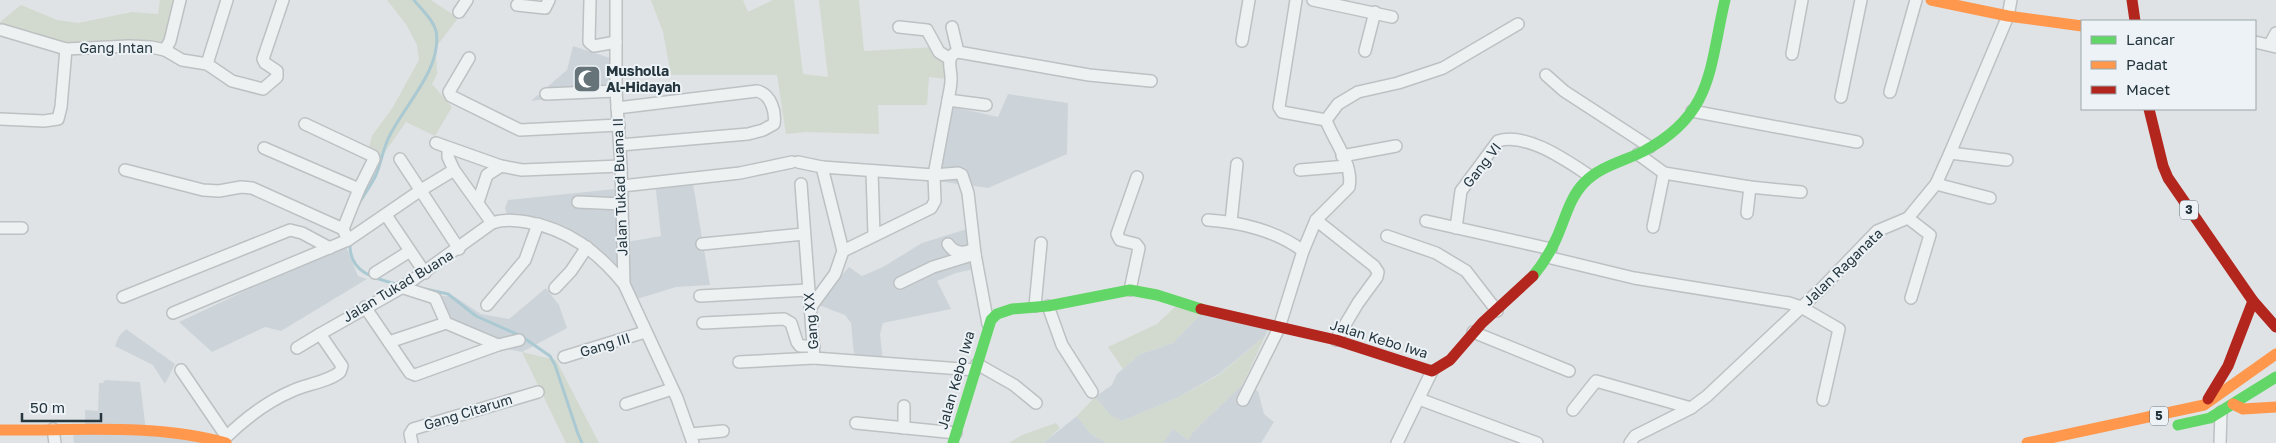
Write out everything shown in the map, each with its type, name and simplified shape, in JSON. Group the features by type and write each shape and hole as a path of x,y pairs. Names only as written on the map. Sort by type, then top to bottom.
{"main road":[{"path":"1590,176 1650,147 1664,138 1692,111 1700,100 1706,81 1725,0"},
{"path":"1931,0 2008,16 2081,26"},
{"path":"2132,0 2136,20"},
{"name":"3","path":"2149,110 2163,166 2168,178 2253,301 2276,327"},
{"name":"Jalan Kebo Iwa","path":"955,438 988,324 997,314 1004,310 1048,306 1130,290 1157,295 1189,306 1279,328 1336,340 1432,371 1443,367 1473,332 1518,292 1549,253 1569,206 1590,176"},
{"path":"2204,405 2228,366 2253,301"},
{"name":"5","path":"2026,443 2204,405 2276,354"},
{"name":"5","path":"2163,429 2210,418 2276,377"},
{"path":"2233,404 2244,409 2276,407"},
{"path":"0,430 54,429 197,435 225,440"}],"street":[{"name":"Gang Intan","path":"165,50 170,41 180,0"},
{"path":"207,64 228,0"},
{"name":"Gang Intan","path":"2,30 66,49 129,46 165,50 182,60 207,64 232,81 255,89 263,89 278,77 277,70 265,63 263,59 282,0"},
{"path":"459,12 467,0"},
{"path":"517,5 545,8 549,0"},
{"path":"590,0 590,42 594,46 616,42"},
{"name":"Jalan Tukad Buana II","path":"616,0 616,91 622,186 624,284"},
{"path":"1242,41 1249,0"},
{"path":"1296,0 1279,107 1282,112 1326,120"},
{"path":"1313,0 1392,17"},
{"path":"1792,54 1802,0"},
{"path":"1842,97 1861,0"},
{"path":"1890,92 1916,0"},
{"name":"Jalan Raganata","path":"1630,443 1635,436 1691,408 1757,350 1876,231 1908,218 1936,184 2008,16 2011,0"},
{"path":"1365,51 1375,12"},
{"path":"1326,120 1338,104 1358,92 1398,83 1443,68 1518,24"},
{"path":"899,27 927,30 939,52 954,56 1089,75 1151,81"},
{"path":"844,251 934,205 934,175 952,78 954,56 952,27"},
{"path":"2256,42 2273,46 2276,33"},
{"name":"Gang Intan","path":"0,119 44,121 58,119 61,107 66,49"},
{"path":"469,58 449,92 450,96 520,130 619,126"},
{"path":"1546,75 1564,91 1650,147"},
{"path":"546,94 616,91"},
{"path":"617,108 757,91 762,92 769,100 775,116 774,124 763,130 748,134 620,145"},
{"path":"948,100 986,105"},
{"path":"1692,111 1857,142"},
{"path":"1242,400 1279,328 1303,250 1316,220 1349,187 1350,178 1326,120"},
{"path":"305,124 373,156 374,159 343,228"},
{"name":"Gang VI","path":"1456,228 1461,191 1498,141 1504,139 1530,143 1560,156 1590,176"},
{"path":"436,143 501,166 532,170 621,166"},
{"path":"1300,170 1344,161 1396,146"},
{"path":"264,148 359,189"},
{"path":"448,148 448,157 456,173 492,224"},
{"path":"1950,153 2007,160"},
{"path":"1638,154 1664,173 1750,187 1801,192"},
{"path":"400,159 459,249"},
{"path":"622,186 740,173 795,162 822,168 934,175 955,173 962,175 968,192 975,252 988,324"},
{"path":"1231,222 1237,164"},
{"path":"478,202 487,174 501,166"},
{"path":"810,308 835,274 844,251 822,168"},
{"path":"126,170 203,190 219,191 241,187 252,188 343,228 350,239"},
{"path":"872,171 874,236"},
{"path":"173,313 350,239 420,190 456,173"},
{"path":"1653,227 1664,173"},
{"path":"1130,290 1139,248 1136,244 1120,240 1116,234 1137,177"},
{"name":"Gang XX","path":"801,184 814,352 976,367"},
{"path":"1936,184 1990,198"},
{"path":"1746,213 1750,187"},
{"path":"578,202 622,204"},
{"path":"386,215 425,273"},
{"path":"1908,218 1930,235 1911,298"},
{"name":"Jalan Tukad Buana","path":"297,348 425,273 492,224 499,221 513,220 538,224 564,232 587,247 624,284 692,438"},
{"path":"1208,220 1231,222 1281,238 1303,250"},
{"path":"1316,220 1374,266 1378,272 1378,278 1358,303 1336,340"},
{"path":"1426,221 1549,253 1634,278 1717,293 1779,301 1801,307 1839,329 1823,400"},
{"path":"487,305 525,260 538,224"},
{"path":"0,228 22,228"},
{"path":"123,297 290,230 302,233 330,248"},
{"path":"702,244 804,234"},
{"path":"1387,236 1436,253 1466,271 1497,311"},
{"path":"1035,306 1041,243"},
{"path":"948,244 955,251 962,253 975,252"},
{"path":"555,288 571,271 587,247"},
{"path":"375,273 410,251"},
{"path":"900,283 932,267 975,252"},
{"path":"404,286 435,298 446,323"},
{"path":"700,296 808,290"},
{"path":"1048,306 1062,345 1092,392"},
{"path":"365,307 410,373 415,375 498,345 519,340"},
{"path":"703,323 784,319 792,323 797,342 800,346 814,352"},
{"path":"389,342 446,323 498,345"},
{"name":"Gang III","path":"564,357 645,332"},
{"path":"1473,332 1569,371"},
{"path":"181,370 225,440 247,419 277,399 293,390 338,374 342,370 342,366 320,334"},
{"path":"739,362 814,352"},
{"path":"976,367 1014,386 1036,403"},
{"path":"1397,443 1432,371"},
{"path":"1573,410 1596,381 1691,408"},
{"path":"626,404 672,389"},
{"name":"Gang Citarum","path":"412,443 410,434 413,428 538,392"},
{"path":"1419,399 1537,443"},
{"path":"904,406 904,428"},
{"path":"2220,443 2221,412"},
{"path":"856,423 904,428 955,438"},
{"path":"54,429 55,443"},
{"path":"692,438 724,430"}],"shaded area":[{"path":"160,0 182,0 169,60 149,51 81,51 0,35 0,22 21,5 57,20 78,23 132,12 158,14"},
{"path":"387,0 431,0 458,18 436,47 437,74 432,84 452,107 435,136 406,122 371,172 363,169 372,136 393,107 419,60 417,45 406,24"},
{"path":"651,0 743,0 748,12 773,0 794,0 803,74 828,77 819,0 859,0 864,51 937,47 956,50 948,79 929,77 927,105 878,105 879,134 806,132 786,134 777,75 671,75 663,32"},
{"path":"573,46 613,59 610,74 613,93 590,93 531,101 567,70"},
{"path":"1008,94 1068,103 1067,154 988,188 937,181 949,106 998,117"},
{"path":"655,182 693,184 710,285 676,287 627,302 620,281 587,246 548,232 511,226 505,208 508,200 625,188 627,242 661,236"},
{"path":"970,228 979,268 956,273 937,281 951,309 883,323 880,334 884,370 855,366 851,323 845,315 816,304 849,267 862,276 883,267 922,243"},
{"path":"345,244 358,276 367,279 281,331 265,327 212,352 179,322"},
{"path":"546,288 559,305 567,328 522,352 474,342 447,327 424,294 455,297 481,314 509,319"},
{"path":"1176,306 1202,313 1173,343 1140,354 1123,369 1108,347 1157,324"},
{"path":"1202,313 1269,328 1265,336 1219,374 1177,398 1122,421 1111,416 1095,397 1112,385 1117,374 1140,354 1173,343"},
{"path":"126,329 175,364 165,384 153,365 115,346 119,336"},
{"path":"1265,336 1243,384 1193,432 1188,440 1173,428 1163,443 1107,443 1091,434 1077,416 1095,397 1111,416 1122,421 1177,398 1219,375"},
{"path":"522,352 556,360 599,443 566,443"},
{"path":"105,380 140,382 146,431 213,443 74,443 73,434 85,433 85,410 98,411 99,383 103,383"},
{"path":"1243,384 1258,391 1264,414 1274,422 1261,443 1163,443 1173,428 1188,440 1193,432"},
{"path":"1077,416 1091,434 1107,443 1043,443"},
{"path":"1056,423 1060,428 1043,443 1009,443 1022,435"}],"waterway":[{"path":"358,205 376,175 388,139 420,87 434,59 437,45 436,31 430,18 414,0"},
{"path":"350,242 353,261 358,268 373,277 400,285"},
{"path":"425,289 448,294 476,316 521,336 550,356 555,365 582,443"}],"traffic: fast":[{"path":"1533,276 1557,237 1571,201 1584,183 1597,172 1644,151 1667,137 1684,121 1696,105 1705,87 1711,67 1725,0"},
{"path":"953,443 991,320 997,314 1012,309 1048,306 1130,290 1157,295 1201,309"},
{"path":"2178,425 2210,418 2276,377"}],"traffic: slow":[{"path":"1931,0 2008,16 2081,26"},
{"path":"2027,443 2204,405 2276,354"},
{"path":"2233,404 2243,409 2276,407"},
{"path":"0,430 143,430 199,437 226,443"}],"traffic: jam":[{"path":"2132,0 2135,20"},
{"path":"2149,110 2163,166 2168,178 2253,301 2276,327"},
{"path":"1201,309 1336,340 1432,371 1450,360 1482,323 1533,276"},
{"path":"2208,399 2228,366 2253,301"}],"place":[{"name":"Musholla Al-Hidayah","path":"587,79"}]}
